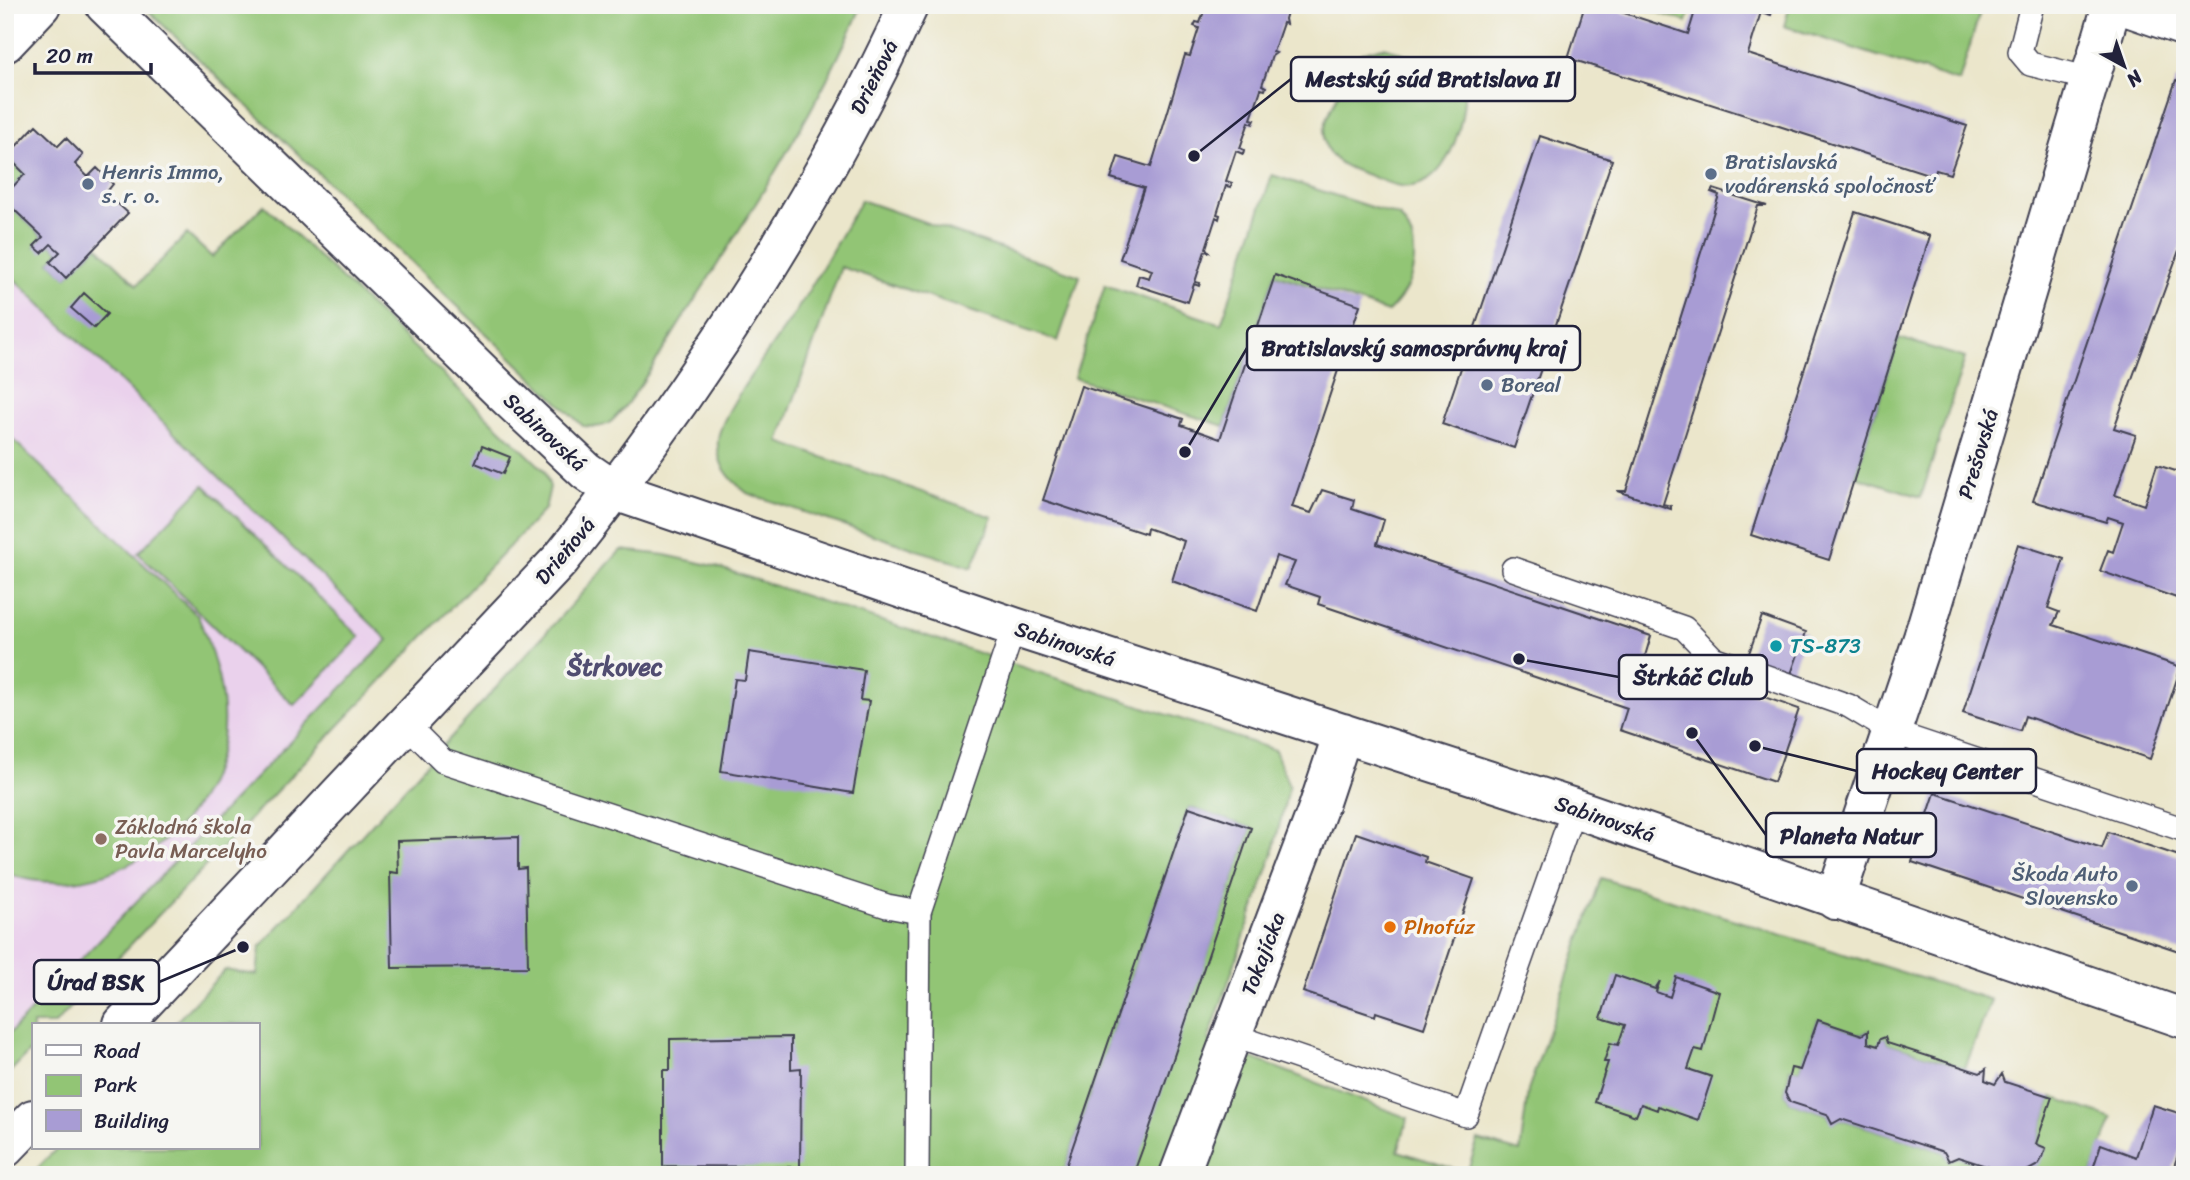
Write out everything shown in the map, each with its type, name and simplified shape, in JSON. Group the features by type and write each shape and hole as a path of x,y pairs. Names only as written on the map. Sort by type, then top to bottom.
{"street":[{"path":"5,43 41,5"},
{"name":"Sabinovská","path":"105,5 502,392 586,471 615,491 1014,627 1574,808 2185,1019"},
{"name":"Drieňová","path":"124,1023 561,559 615,491 781,249 833,157 909,5"},
{"name":"Prešovská","path":"1835,900 1927,626 2112,5"},
{"path":"2122,5 2185,27"},
{"name":"Tokajícka","path":"1179,1175 1318,808 1343,733"},
{"path":"5,1148 32,1120"}],"lane":[{"path":"2032,5 2020,52 2022,59 2030,64 2090,79"},
{"path":"1513,569 1684,628 1713,658 1849,706 1892,732 2185,830"},
{"path":"918,1175 919,912 1014,627"},
{"path":"407,725 443,761 887,906 919,912"},
{"path":"1232,1035 1466,1115 1574,808"}],"shaded area":[{"name":"Základná škola Pavla Marcelyho","path":"5,270 388,640 5,1038"}],"green space":[{"path":"142,5 862,5 800,128 656,361 617,416 606,425 593,427 583,426"},
{"path":"1634,5 1692,5 1687,22"},
{"path":"1790,5 1982,5 1959,82 1784,26"},
{"path":"1384,47 1450,69 1464,84 1462,115 1451,150 1431,178 1417,185 1396,185 1353,170 1335,159 1325,143 1324,130 1349,66 1364,52"},
{"path":"5,155 25,174 5,195"},
{"path":"1272,175 1399,216 1412,240 1413,266 1405,291 1388,312 1275,274 1224,426 1074,378 1105,285 1221,324"},
{"path":"861,200 1080,276 1058,341 841,267 779,442 993,517 972,568 747,493 729,476 719,456 718,440 728,412 802,302"},
{"path":"5,201 43,237 35,246 51,244 60,252 50,262 66,277 97,246 137,285 187,234 212,257 264,205 544,470 550,487 545,509 56,1023 32,1023 32,1049 5,1077 5,1038 388,640 5,270"},
{"path":"1899,338 1965,358 1921,497 1855,476"},
{"path":"5,432 198,616 214,661 221,692 222,740 212,775 195,807 172,834 143,856 111,872 76,881 41,881 5,873"},
{"path":"204,485 360,637 294,705 138,553"},
{"path":"621,550 665,555 714,566 1275,750 1289,786 1272,856 1208,1041 1408,1118 1398,1151 1467,1173 1478,1140 1520,1152 1528,1091 1601,878 1991,1000 1965,1068 1887,1043 1885,1037 1878,1046 1868,1043 1868,1031 1862,1035 1818,1020 1800,1070 1790,1068 1785,1093 1790,1102 1827,1114 1832,1123 1841,1119 1944,1152 1949,1161 1958,1157 1996,1167 2020,1168 2039,1158 2046,1148 2036,1144 2052,1097 2112,1118 2091,1175 1132,1175 1251,828 1189,807 1063,1175 31,1175 57,1148 259,1148 259,1023 175,1023 225,970 257,975 260,947"}],"building":[{"path":"1206,5 1289,5 1286,24 1283,23 1273,52 1276,53 1272,56 1262,85 1266,87 1265,90 1261,89 1251,119 1255,120 1253,124 1249,122 1240,148 1244,150 1243,154 1236,151 1226,181 1232,183 1231,187 1226,186 1217,214 1220,215 1219,219 1216,217 1206,248 1209,252 1205,251 1195,282 1200,283 1199,286 1194,284 1188,302 1136,285 1139,275 1149,278 1152,270 1120,259 1144,188 1111,178 1118,157 1151,167 1185,55 1190,56 1199,28 1194,26 1196,22 1200,23"},
{"path":"1585,5 1600,5 1688,34 1697,5 1774,5 1771,15 1761,12 1748,54 1967,126 1950,174 1936,170 1934,176 1568,58"},
{"path":"2176,80 2185,83 2185,234 2114,428 2136,435 2115,495 2144,505 2157,465 2185,474 2185,601 2100,571 2108,550 2113,552 2123,522 2108,517 2106,522 2033,501"},
{"path":"36,125 58,146 66,138 83,155 75,164 88,177 97,168 113,184 106,193 128,213 66,278 50,262 60,252 51,244 42,253 34,246 43,237 5,201 5,195 25,174 7,156"},
{"path":"1540,136 1612,160 1514,448 1442,424"},
{"path":"1713,189 1767,206 1758,206 1663,504 1671,506 1671,509 1617,491 1626,491 1719,195 1711,192"},
{"path":"1855,212 1930,236 1829,560 1751,535"},
{"path":"1275,275 1360,305 1292,507 1311,513 1322,490 1354,500 1352,509 1384,520 1377,544 1651,636 1645,656 1799,709 1774,782 1620,730 1627,708 1318,604 1320,597 1285,585 1295,562 1276,556 1257,611 1172,581 1184,541 1147,528 1146,534 1043,500 1081,386 1183,419 1181,425 1220,439"},
{"path":"84,293 107,314 94,328 71,308"},
{"path":"482,446 510,457 503,474 475,463"},
{"path":"2018,544 2064,559 2048,608 2059,612 2053,625 2181,667 2150,759 2025,716 2020,731 1963,713"},
{"name":"TS-873","path":"1762,616 1806,632 1791,674 1747,659"},
{"path":"749,652 864,670 860,700 869,701 853,793 721,771 735,679 745,680"},
{"path":"1935,793 2102,848 2108,832 2185,858 2185,953 1912,862"},
{"path":"1189,807 1251,828 1144,1145 1133,1175 1063,1175"},
{"path":"1356,833 1426,857 1425,862 1474,879 1424,1028 1376,1012 1375,1016 1303,992"},
{"path":"518,837 518,869 526,868 528,967 392,968 390,872 398,873 397,841"},
{"path":"1615,975 1655,989 1660,981 1656,992 1670,997 1676,977 1719,992 1703,1051 1695,1049 1688,1069 1712,1077 1698,1120 1658,1106 1657,1110 1641,1104 1636,1116 1595,1102 1608,1062 1604,1062 1610,1043 1618,1045 1625,1025 1601,1018"},
{"path":"1818,1020 1862,1035 1868,1031 1868,1043 1878,1046 1880,1039 1885,1037 1887,1043 1980,1073 1986,1069 1985,1080 1995,1084 2002,1074 2005,1082 2052,1097 2036,1144 2046,1148 2038,1165 2025,1172 2008,1173 1958,1157 1949,1161 1944,1152 1841,1119 1832,1124 1827,1114 1790,1102 1785,1093 1791,1068 1800,1070"},
{"path":"791,1037 791,1069 801,1068 800,1167 663,1166 663,1070 670,1070 670,1039"},
{"path":"2153,1105 2185,1115 2185,1135 2173,1169 2185,1175 2091,1175 2101,1144 2136,1157"}],"place":[{"name":"Mestský súd Bratislava II","path":"1194,156"},
{"name":"Bratislavská vodárenská spoločnosť","path":"1711,174"},
{"name":"Henris Immo, s. r. o.","path":"88,184"},
{"name":"Boreal","path":"1487,385"},
{"name":"Bratislavský samosprávny kraj","path":"1185,452"},
{"name":"TS-873","path":"1776,646"},
{"name":"Štrkáč Club","path":"1519,659"},
{"name":"Planeta Natur","path":"1692,733"},
{"name":"Hockey Center","path":"1755,746"},
{"name":"Základná škola Pavla Marcelyho","path":"101,839"},
{"name":"Škoda Auto Slovensko","path":"2132,886"},
{"name":"Plnofúz","path":"1390,927"},
{"name":"Úrad BSK","path":"243,947"}],"district":[{"name":"Štrkovec","path":"615,667"}]}
